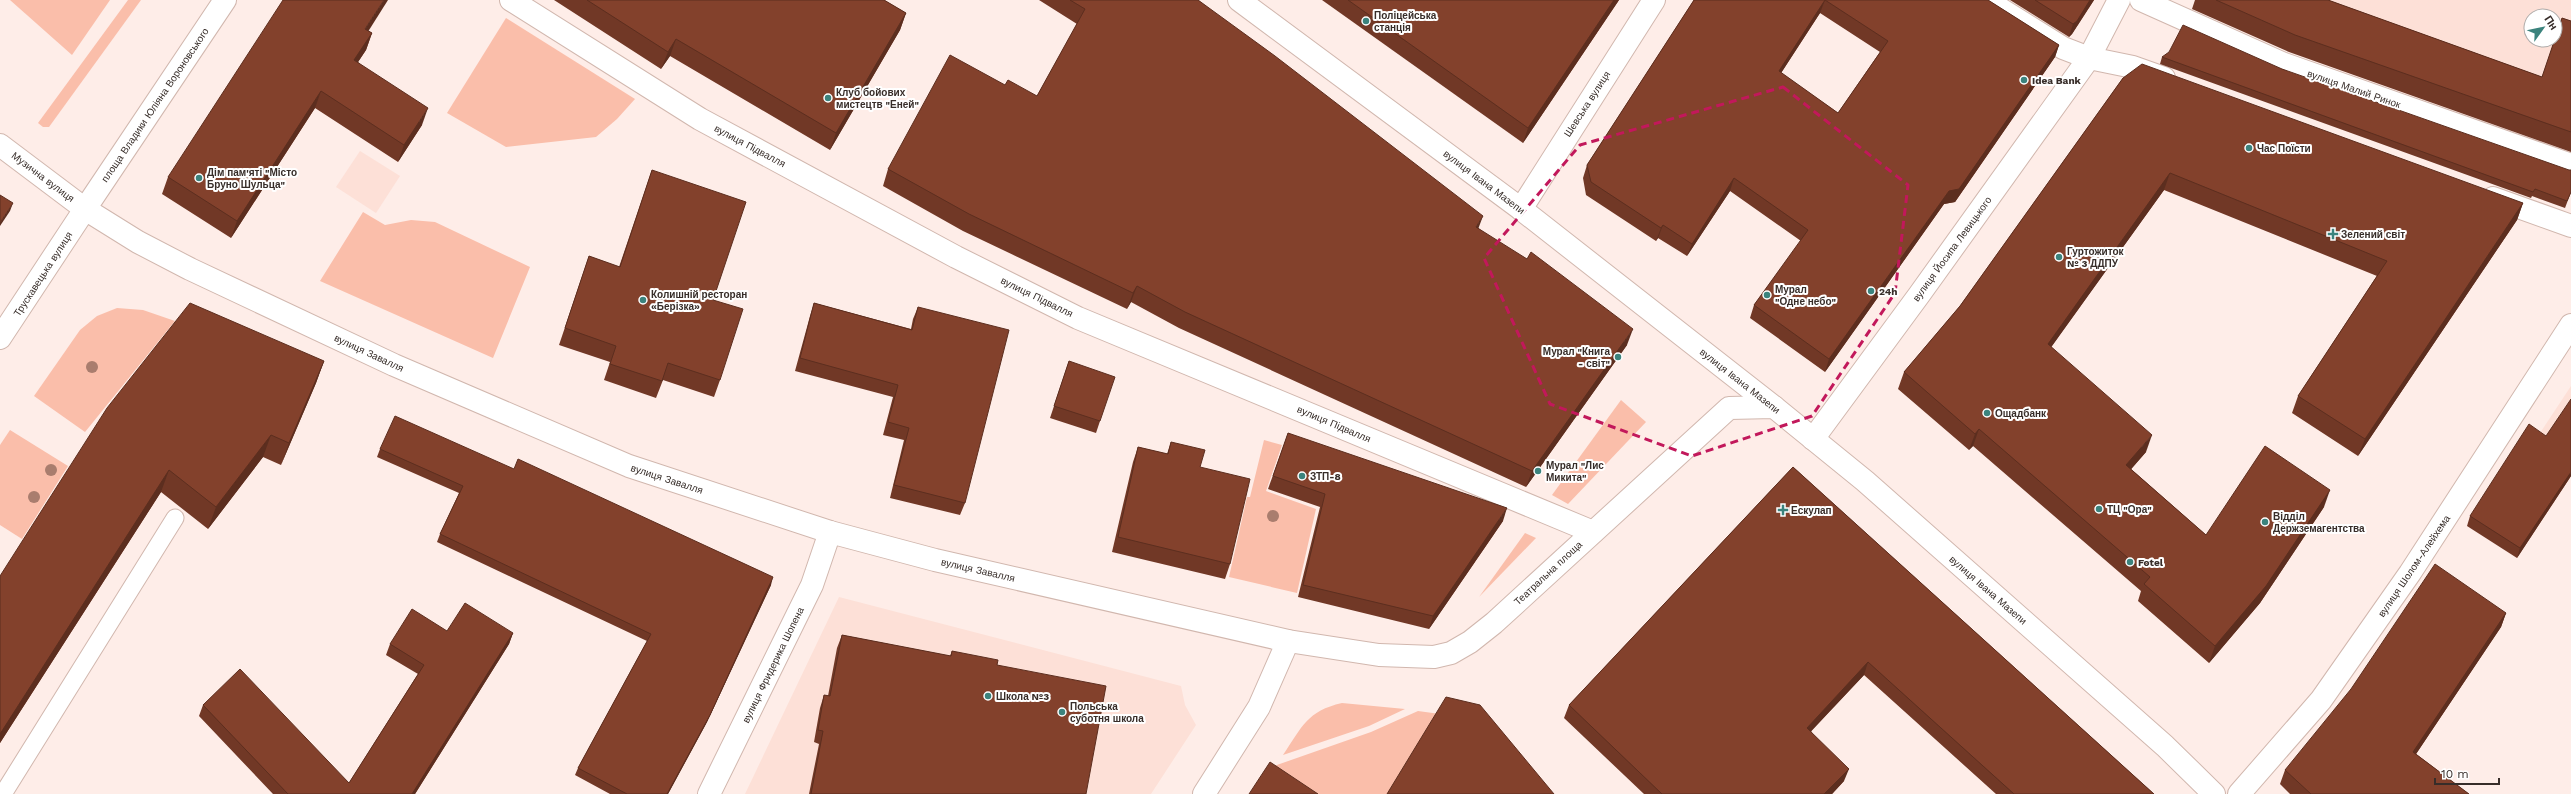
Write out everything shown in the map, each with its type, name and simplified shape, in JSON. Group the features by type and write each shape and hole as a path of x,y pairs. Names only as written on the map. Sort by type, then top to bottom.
{"street":[{"name":"площа Владики Юліяна Вороновського","path":"85,209 226,0"},
{"name":"вулиця Підвалля","path":"511,0 700,119 956,257 1078,318 1593,532"},
{"name":"вулиця Івана Мазепи","path":"1239,0 1521,209 1774,407 1865,481 2135,719 2214,794"},
{"name":"Шевська вулиця","path":"1521,209 1654,0"},
{"path":"1986,0 2063,48 2089,58 2133,67 2186,86"},
{"path":"2089,58 2119,0"},
{"name":"вулиця Малий Ринок","path":"2141,0 2284,64 2571,165"},
{"name":"вулиця Йосипа Левицького","path":"1813,439 1920,295 2089,58"},
{"name":"Музична вулиця","path":"0,145 85,209"},
{"path":"2471,190 2571,226"},
{"name":"Трускавецька вулиця","path":"0,338 85,209"},
{"name":"вулиця Завалля","path":"85,209 138,242 190,269 408,371 629,466 830,532 935,560 1288,641"},
{"name":"вулиця Шолом-Алейхема","path":"2240,794 2321,700 2410,574 2571,325"},
{"name":"Театральна площа","path":"1288,641 1379,655 1434,657 1451,653 1470,642 1494,623 1729,408 1774,407"},
{"name":"вулиця Фридерика Шопена","path":"709,794 812,585 830,532"},
{"path":"1204,794 1259,707 1288,641"}],"lane":[{"path":"3,794 175,518"}],"highlighted area":[{"path":"1783,87 1908,185 1895,293 1812,416 1692,456 1550,404 1484,258 1580,145"}],"shaded area":[{"path":"10,0 110,0 72,55"},
{"path":"128,0 141,0 49,127 43,127 38,123"},
{"path":"2316,0 2571,0 2571,41 2563,40 2563,8 2523,8 2523,48 2552,48 2536,94"},
{"path":"506,18 635,99 617,119 596,137 506,147 447,113"},
{"path":"360,151 400,176 376,213 336,187"},
{"path":"363,212 385,225 411,220 435,222 530,267 493,358 320,281"},
{"path":"117,308 143,310 175,321 85,432 34,396 80,330 97,316"},
{"path":"2571,386 2571,459 2538,436"},
{"path":"1621,400 1646,422 1568,504 1552,495"},
{"path":"10,430 68,466 22,539 0,525 0,445"},
{"path":"1264,440 1282,445 1266,491 1316,509 1297,593 1229,577 1247,497 1250,497"},
{"path":"1525,533 1536,538 1479,597"},
{"name":"Школа №3","path":"839,597 1181,686 1185,705 1196,725 1151,794 745,794"},
{"path":"1342,703 1405,709 1369,726 1283,755 1306,722 1330,706"},
{"path":"1418,711 1440,714 1391,794 1287,794 1274,766 1371,732"}],"building":[{"path":"283,0 384,0 365,29 372,33 354,60 428,108 404,145 321,91 237,221 168,177"},
{"path":"587,0 884,0 906,13 836,133 676,39 668,52"},
{"path":"1070,0 1198,0 1275,56 1483,216 1476,227 1527,259 1531,252 1633,329 1532,471 1185,312 1137,286 1133,293 969,214 888,169 950,55 1005,85 1008,80 1037,96 1085,9"},
{"path":"1348,0 1614,0 1528,128"},
{"path":"1694,0 1825,0 1988,0 2059,45 1959,189 1949,191 1829,359 1754,305 1808,230 1734,178 1692,244 1663,225 1661,228 1591,182 1587,165","holes":["1825,0 1888,41 1838,113 1779,71"]},
{"path":"2035,0 2090,0 2077,21 2073,24"},
{"path":"2216,0 2328,0 2542,77 2552,48 2563,48 2563,18 2571,21 2571,132 2295,35"},
{"path":"2183,25 2282,69 2571,170 2571,192 2567,201 2535,189 2533,192 2162,57 2169,52"},
{"path":"2142,64 2523,203 2365,439 2298,396 2387,261 2170,173 2048,344 2152,435 2126,465 2206,535 2265,446 2330,490 2266,586 2215,646 2144,584 2150,577 1979,429 1975,434 1904,372 1960,306 2123,78"},
{"name":"Колишній ресторан «Берізка»","path":"652,170 746,202 713,300 743,309 720,380 668,363 662,381 610,364 616,346 565,328 589,256 620,267"},
{"path":"0,195 13,203 0,223"},
{"path":"190,303 324,361 289,443 271,435 216,507 169,470 0,734 0,576 107,408"},
{"path":"814,303 912,330 918,307 1009,330 965,503 894,485 909,428 888,422 898,385 800,358"},
{"path":"1069,361 1115,377 1100,421 1054,406"},
{"path":"2571,399 2571,472 2520,548 2470,516 2529,424 2546,436"},
{"path":"395,416 514,469 518,459 773,577 710,715 667,794 627,794 578,768 651,634 440,534 463,486 380,449"},
{"path":"1288,433 1507,508 1433,616 1303,585 1325,494 1273,476"},
{"path":"1171,442 1205,450 1200,467 1250,479 1230,564 1118,537 1138,447 1168,454"},
{"path":"1793,467 2154,794 2014,794 1868,662 1807,728 1849,769 1824,794 1662,794 1569,705"},
{"path":"2435,564 2506,613 2413,752 2469,794 2311,794 2285,770 2351,689"},
{"path":"465,603 513,633 412,794 288,794 203,705 240,669 349,783 424,665 390,644 412,609 447,631"},
{"name":"Школа №3","path":"842,635 951,656 952,651 998,660 997,665 1106,686 1086,794 811,794 823,731 818,730 824,695 830,696"},
{"path":"1446,697 1480,705 1554,794 1387,794"},
{"path":"1270,762 1318,794 1249,794"}],"place":[{"name":"Поліцейська станція","path":"1366,21"},
{"name":"Idea Bank","path":"2024,80"},
{"name":"Клуб бойових мистецтв \"Еней\"","path":"828,98"},
{"name":"Час Поїсти","path":"2249,148"},
{"name":"Дім пам'яті \"Місто Бруно Шульца\"","path":"199,178"},
{"name":"Зелений світ","path":"2333,234"},
{"name":"Гуртожиток № 3 ДДПУ","path":"2059,257"},
{"name":"24h","path":"1871,291"},
{"name":"Мурал \"Одне небо\"","path":"1767,295"},
{"name":"Колишній ресторан «Берізка»","path":"643,300"},
{"name":"Мурал \"Книга - світ\"","path":"1618,357"},
{"name":"Ощадбанк","path":"1987,413"},
{"name":"Мурал \"Лис Микита\"","path":"1538,471"},
{"name":"ЗТП-8","path":"1302,476"},
{"name":"ТЦ \"Ора\"","path":"2099,509"},
{"name":"Ескулап","path":"1783,510"},
{"name":"Відділ Держземагентства","path":"2265,522"},
{"name":"Fotel","path":"2130,562"},
{"name":"Школа №3","path":"988,696"},
{"name":"Польська суботня школа","path":"1062,712"}]}
